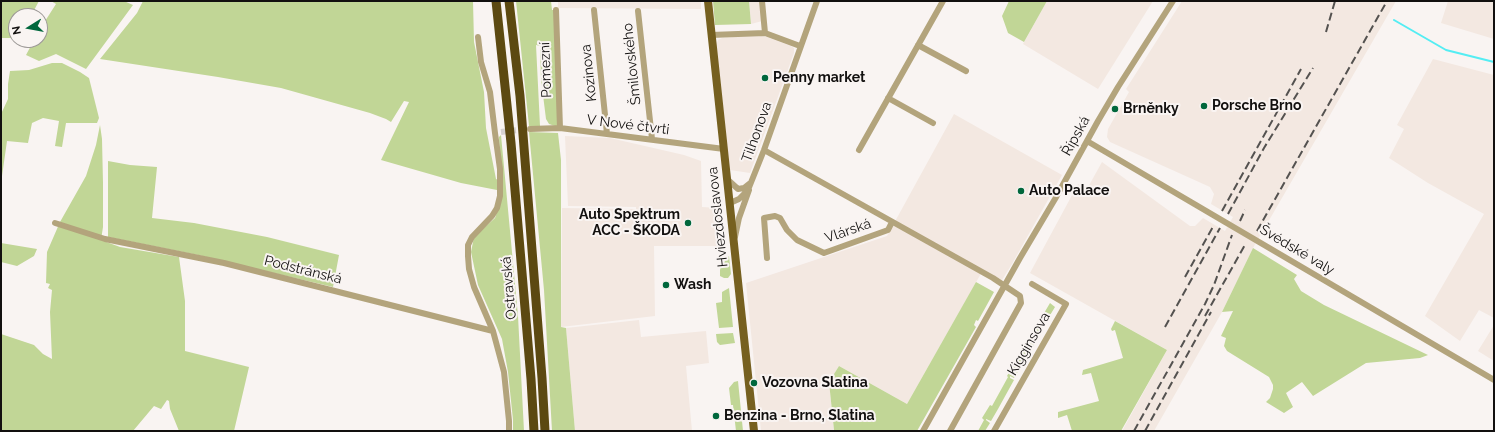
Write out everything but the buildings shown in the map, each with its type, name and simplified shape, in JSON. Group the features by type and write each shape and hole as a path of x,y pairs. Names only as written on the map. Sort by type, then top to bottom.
{"highway":[{"name":"Ostravská","path":"496,1 511,143 534,431"},
{"name":"Ostravská","path":"509,1 520,96 545,431"},
{"path":"528,431 531,379"}],"main road":[{"name":"Hviezdoslavova","path":"708,1 754,431"}],"street":[{"path":"762,1 765,33"},
{"name":"Tilhonova","path":"730,203 743,196 751,181 764,150 817,1"},
{"path":"860,150 943,1"},
{"name":"Řípská","path":"923,431 1087,140 1118,87 1173,1"},
{"name":"Pomezní","path":"556,10 560,128"},
{"name":"Kozinova","path":"594,10 607,134"},
{"name":"Šmilovského","path":"638,10 652,139"},
{"path":"711,35 765,33 800,46"},
{"path":"478,37 481,62 490,92 498,132 500,196 497,208 492,216 472,237 468,245 468,256 469,269 474,287 494,331 504,372 509,421 508,431"},
{"path":"918,45 966,71"},
{"path":"888,98 934,123"},
{"name":"V Nové čtvrti","path":"530,129 560,128 724,149"},
{"name":"Švédské valy","path":"1087,140 1494,380"},
{"name":"Vlárská","path":"764,150 1005,285"},
{"name":"Tilhonova","path":"727,179 738,189 745,187 751,181"},
{"name":"Tilhonova","path":"734,243 739,218 751,181"},
{"name":"Vlárská","path":"767,258 764,218 775,216 780,218 787,230 797,240 824,254 888,230 892,222"},
{"name":"Podstránská","path":"55,223 105,239 224,263 494,331"},
{"name":"Kigginsova","path":"994,431 1066,304 1032,284"},
{"path":"950,431 1022,303 1019,294 1005,285"}],"shaded area":[{"path":"558,1 701,1 701,9 558,8"},
{"path":"749,1 764,1 766,20 751,24"},
{"path":"1047,1 1153,1 1098,89 1023,44"},
{"path":"1182,1 1396,1 1253,248 1222,312 1154,431 1122,431 1167,350 1030,273 1078,184 1087,189 1102,162 1190,226 1195,226 1203,218 1225,231 1233,217 1211,204 1214,194 1210,187 1110,142 1107,137 1108,129 1129,92 1126,89"},
{"path":"1448,1 1494,1 1494,39 1441,23"},
{"path":"756,35 767,37 791,46 794,48 794,53 750,173 730,170 716,45 718,40 722,38"},
{"path":"1433,59 1494,75 1494,318 1479,310 1460,341 1425,316 1484,214 1428,183 1389,158 1404,129 1397,125"},
{"path":"954,114 1062,175 1012,264 1002,280 983,270 907,404 839,366 829,382 834,430 761,431 746,283 887,236"},
{"path":"565,136 610,138 684,155 701,161 702,207 719,208 722,246 654,246 655,316 561,327 562,208 636,209 636,207 568,206"},
{"path":"639,320 641,337 706,331 709,363 686,366 692,431 575,431 566,328"},
{"path":"1494,325 1494,361 1478,351"}],"green space":[{"path":"1,1 39,1 35,8 8,8 8,38 1,38"},
{"path":"51,1 124,1 133,5 86,69 56,54 39,61 26,55 30,48 48,48 48,16 56,4"},
{"path":"143,1 473,1 474,42 484,92 486,128 496,179 498,180 497,190 461,183 381,160 409,102 404,101 391,122 370,113 281,88 100,59 137,13"},
{"path":"516,1 551,1 552,10 554,10 558,127 549,124 546,119 541,79 540,46 536,45 540,126 529,126"},
{"path":"713,1 749,1 751,24 715,25"},
{"path":"1009,1 1047,1 1024,42 1008,33 1002,16"},
{"path":"52,63 62,63 89,78 99,118 97,123 66,123 62,147 55,146 59,121 43,118 32,123 28,143 7,141 1,183 1,114 8,99 10,71 29,70"},
{"path":"100,125 102,139 103,183 103,227 101,240 120,247 179,257 185,301 185,351 249,367 234,431 179,431 170,409 169,401 167,400 161,409 154,406 133,431 1,431 1,334 34,345 43,354 52,359 50,312 52,290 48,288 50,284 46,283 47,252 60,222 86,176 96,145"},
{"path":"529,132 558,133 561,160 561,327 566,328 575,431 552,431 544,290"},
{"path":"501,135 518,316 524,431 513,431 508,372 502,339 478,285 471,252 474,237 495,218 502,197 499,137"},
{"path":"108,161 130,165 157,167 152,218 194,223 267,237 339,255 333,287 198,255 108,237"},
{"path":"1,243 37,249 34,256 17,266 1,262"},
{"path":"1253,248 1297,275 1294,279 1301,291 1324,305 1428,355 1420,358 1366,363 1313,396 1302,382 1286,393 1293,407 1284,413 1266,402 1270,398 1273,389 1273,385 1269,377 1227,351 1224,346 1226,338 1221,336 1233,311 1222,312"},
{"path":"729,256 731,274 728,278 724,278 720,276 720,270 721,266"},
{"path":"976,282 994,292 978,321 976,320 974,325 976,327 917,431 829,431 834,430 829,382 839,366 907,404"},
{"path":"729,288 733,327 719,328 716,303 722,302 722,292"},
{"path":"1050,303 1055,307 1038,335 1035,333 1033,335 1038,338 1014,378 1010,376 1010,378 1014,380 991,421 986,419 990,423 985,431 978,431 984,420 982,418 990,405 992,406 1008,377 1007,376"},
{"path":"1115,321 1167,350 1121,431 1072,431 1067,415 1058,418 1058,412 1099,401 1091,373 1082,375 1083,370 1123,358 1115,330 1112,331 1111,329"},
{"path":"733,333 735,343 720,345 717,342 716,334"},
{"path":"738,381 743,431 736,431 733,405 731,405 729,388 734,382"}],"waterway":[{"path":"1394,20 1446,50 1494,62"}],"tunnel":[{"path":"501,132 526,129"}],"railway":[{"path":"1326,32 1335,1"},
{"path":"1257,231 1387,1"},
{"path":"1228,214 1264,148 1313,68"},
{"path":"1222,211 1301,69"},
{"path":"1240,221 1245,210"},
{"path":"1185,277 1214,225"},
{"path":"1165,327 1220,228"},
{"path":"1134,431 1205,304 1214,285 1232,235"},
{"path":"1205,316 1246,243"},
{"path":"1145,431 1211,312"}],"place":[{"name":"Penny market","path":"765,78"},
{"name":"Porsche Brno","path":"1204,106"},
{"name":"Brněnky","path":"1115,109"},
{"name":"Auto Palace","path":"1021,191"},
{"name":"Auto Spektrum ACC - ŠKODA","path":"688,223"},
{"name":"Wash","path":"666,285"},
{"name":"Vozovna Slatina","path":"754,383"},
{"name":"Benzina - Brno, Slatina","path":"716,416"}]}
